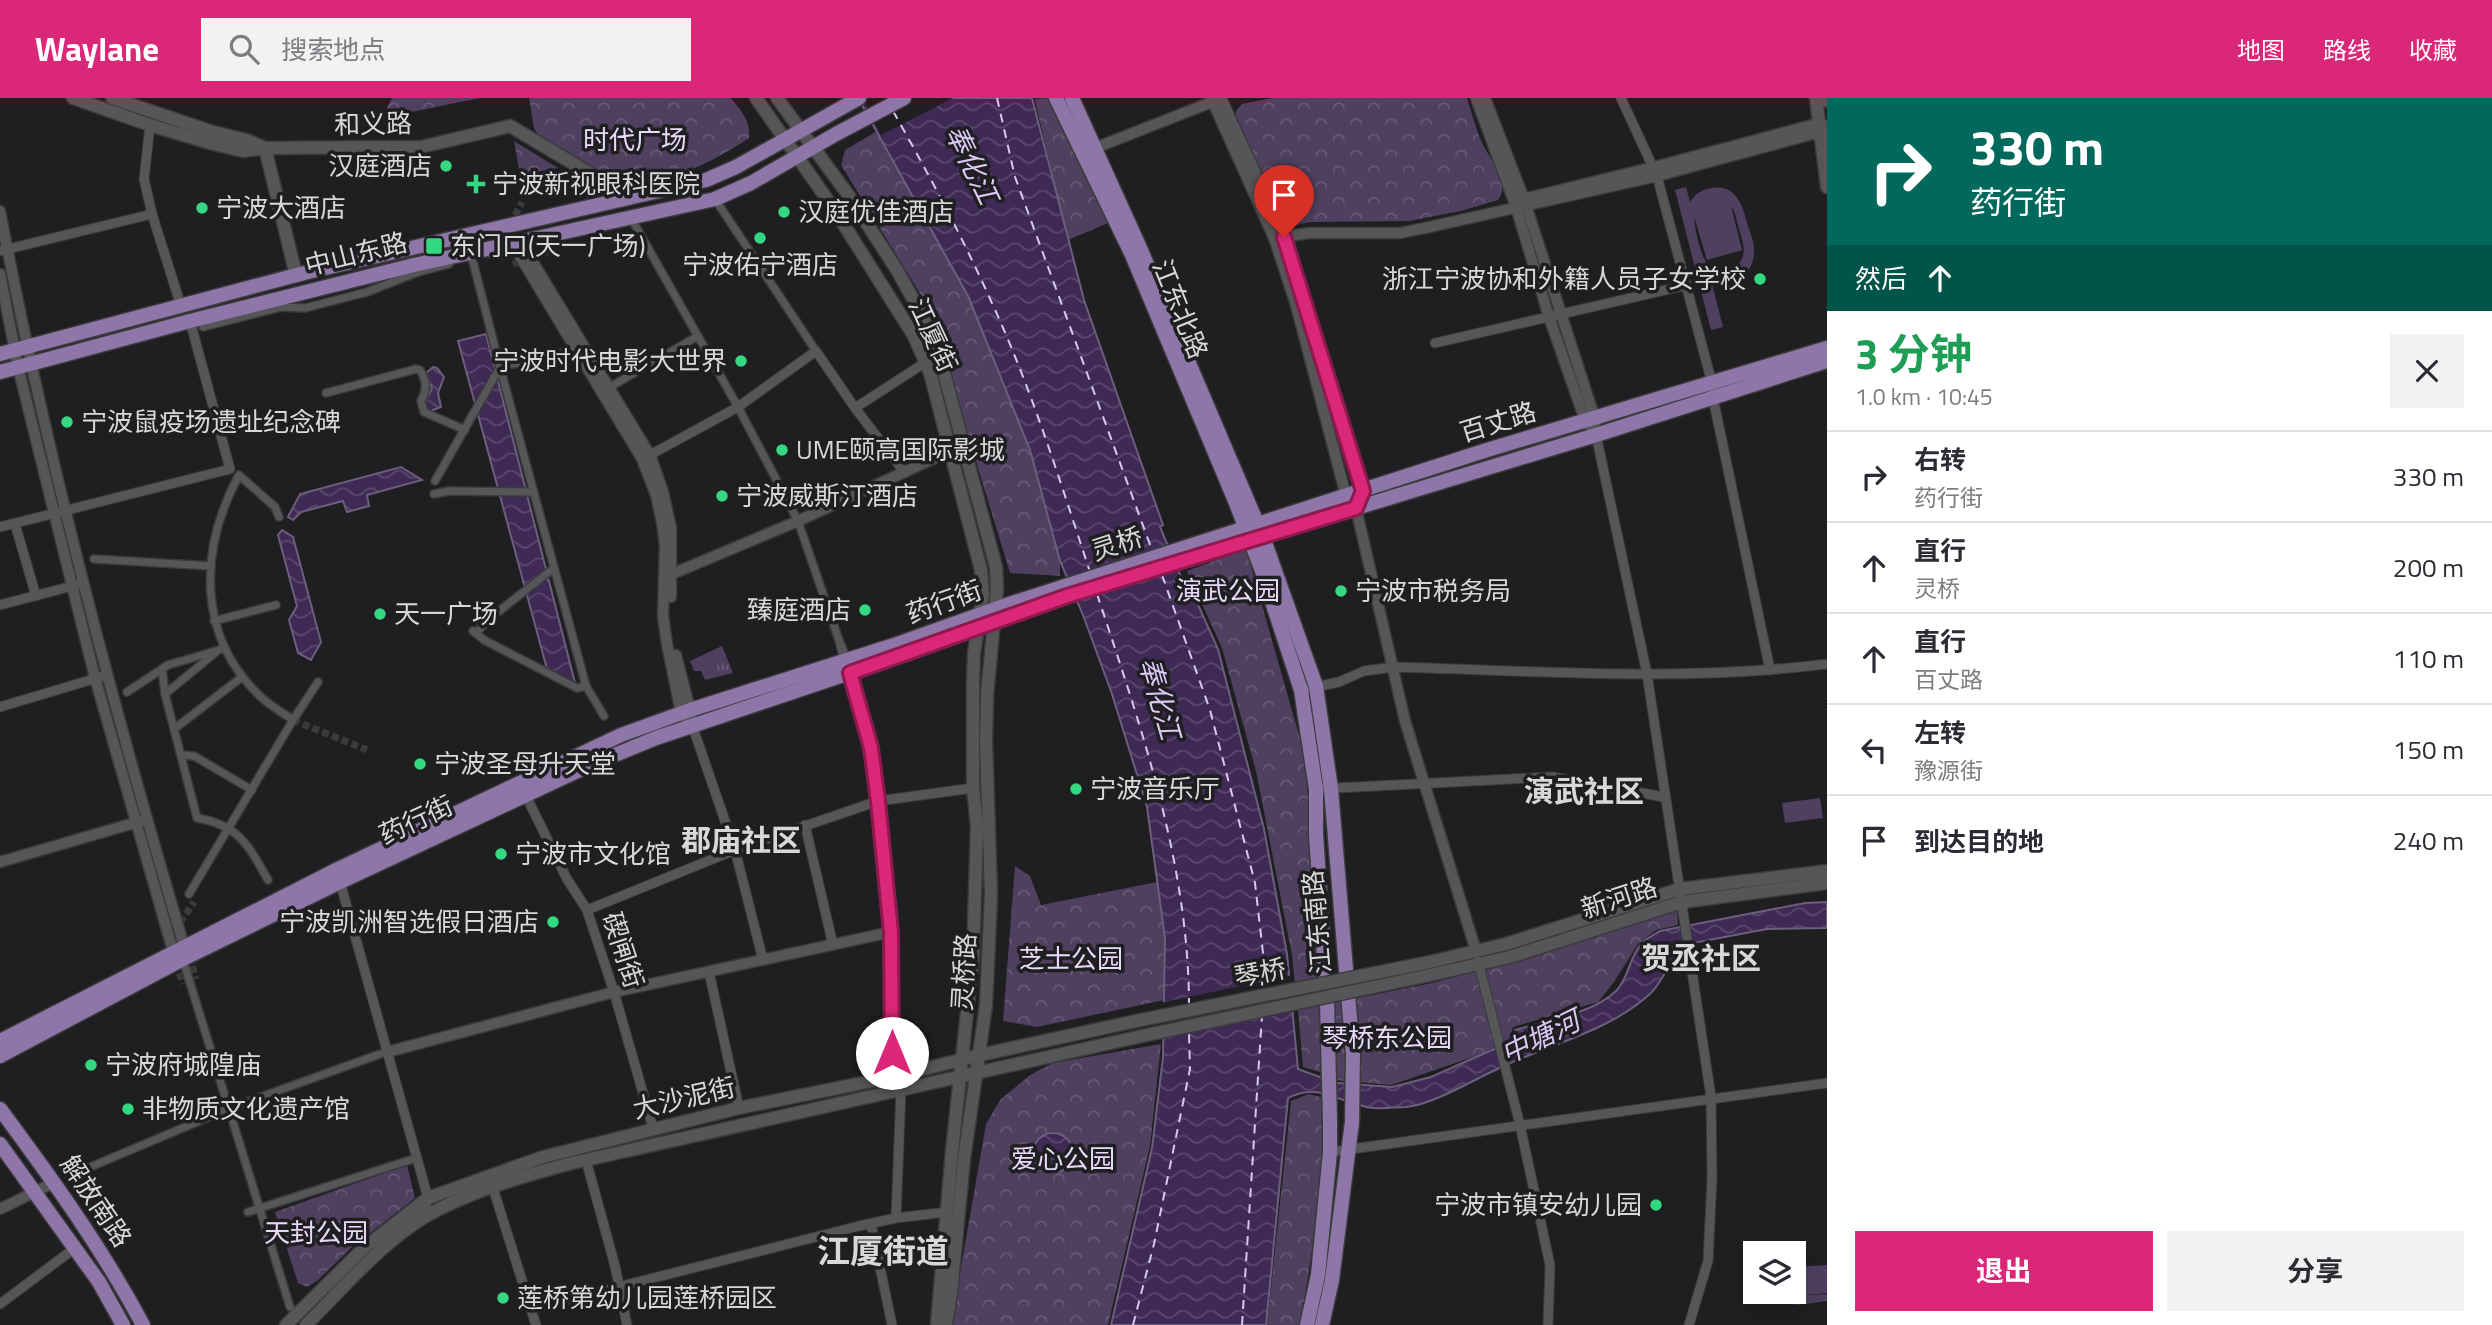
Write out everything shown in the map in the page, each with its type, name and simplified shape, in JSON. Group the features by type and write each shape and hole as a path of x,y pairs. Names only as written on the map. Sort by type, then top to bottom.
{"main road":[{"name":"和义路","path":"73,98 150,125 243,151 265,148 421,147 510,126 628,196"},
{"name":"和义路","path":"112,98 265,148"},
{"name":"江厦街","path":"755,98 882,284 914,336 926,362 981,570 987,618"},
{"name":"中山东路","path":"0,354 296,275 706,180 736,167 859,98"},
{"name":"中山东路","path":"0,372 197,324 414,265 513,246 715,199 751,183 904,98"},
{"name":"江东北路","path":"1056,98 1132,255 1254,533"},
{"name":"江东北路","path":"1072,98 1140,248 1254,533"},
{"path":"1816,98 1824,128 1827,187"},
{"name":"江厦街","path":"780,102 897,270 933,339 991,542 997,579 987,618"},
{"path":"265,148 296,275"},
{"name":"百丈路","path":"1186,553 1229,547 1254,533 1346,496 1827,348"},
{"name":"百丈路","path":"1186,553 1356,508 1827,361"},
{"name":"江东南路","path":"1254,533 1316,687 1324,789 1353,1054 1349,1149 1332,1280 1322,1325"},
{"name":"江东南路","path":"1254,533 1301,690 1324,789 1316,834 1329,1057 1330,1152 1318,1275 1307,1325"},
{"name":"灵桥","path":"1065,591 1186,553"},
{"name":"药行街","path":"0,1056 180,952 340,882 625,750 848,667 1065,591"},
{"name":"灵桥路","path":"937,1325 973,957 976,826 973,788 973,674 987,618"},
{"name":"灵桥路","path":"946,1325 964,1159 986,1005 991,895 986,742 987,618"},
{"name":"药行街","path":"0,1041 180,952 336,870 583,751 686,711 848,667"},
{"name":"新河路","path":"1430,969 1478,958 1681,896 1827,871"},
{"name":"新河路","path":"1681,896 1827,883"},
{"name":"琴桥","path":"1142,1020 1430,969"},
{"name":"琴桥","path":"1142,1036 1430,969"},
{"name":"大沙泥街","path":"290,1319 365,1248 428,1198 543,1157 739,1108 892,1077 1142,1020"},
{"name":"大沙泥街","path":"306,1325 371,1259 423,1218 492,1185 586,1160 1142,1036"},
{"name":"解放南路","path":"0,1109 55,1182 116,1274 144,1325"},
{"name":"解放南路","path":"0,1144 99,1282 123,1325"}],"street":[{"path":"1476,98 1522,204"},
{"path":"1485,98 1522,204 1554,315 1591,419 1647,674 1711,1097 1712,1178 1708,1261 1689,1325"},
{"path":"1621,98 1655,171 1687,285 1712,383 1770,670"},
{"path":"1095,148 1218,99 1279,237 1363,491 1356,508"},
{"path":"150,125 144,179 152,215 181,306"},
{"path":"1279,237 1326,232 1400,233 1824,128"},
{"path":"715,199 855,408 905,473"},
{"path":"0,211 24,365 79,585 107,675 141,821"},
{"path":"4,250 152,215"},
{"path":"631,218 738,407 798,521 848,667 871,748 878,801 891,932 892,1077"},
{"path":"1279,237 1346,496 1356,508 1405,721 1478,958 1520,1125 1550,1265 1548,1325"},
{"path":"513,246 610,387 650,455 663,492 673,542 671,628 686,711"},
{"path":"513,246 642,459 656,495 665,546 664,629 686,711 734,850 763,960"},
{"name":"中山东路","path":"197,324 281,307 305,307 367,292 418,272 513,246"},
{"path":"472,258 551,571 586,686 604,716"},
{"path":"0,274 21,347"},
{"path":"1434,343 1687,285"},
{"path":"0,527 230,469 197,324"},
{"path":"610,387 698,337"},
{"path":"650,455 738,407 816,351"},
{"path":"435,481 500,367 566,352"},
{"path":"855,408 926,362"},
{"path":"326,393 420,370 426,385 426,393 421,401 424,412 465,430"},
{"path":"672,574 798,521 950,451"},
{"path":"279,517 275,507 239,475 227,500 211,550 214,621 221,648 242,677 263,699 293,720"},
{"path":"434,494 449,491 530,492"},
{"path":"15,524 36,596"},
{"path":"94,559 211,566"},
{"path":"551,571 475,632 484,640 577,688 586,686"},
{"path":"0,605 79,585"},
{"path":"79,585 95,678 261,1208 290,1319"},
{"path":"214,621 276,605"},
{"path":"127,692 162,669 221,648"},
{"path":"165,694 221,648"},
{"path":"1301,690 1339,682 1364,671 1394,667 1647,674 1770,670 1827,664"},
{"path":"162,669 165,694 197,818 229,827 251,849 268,880"},
{"path":"0,707 107,675"},
{"path":"174,729 242,677"},
{"path":"189,894 318,682"},
{"path":"181,755 194,756 251,790"},
{"path":"1324,789 1553,777 1664,797"},
{"path":"587,910 734,850 878,801 973,788"},
{"name":"碶闸街","path":"526,796 567,879 587,910 653,1128"},
{"path":"0,862 141,821"},
{"path":"805,825 833,945"},
{"path":"340,882 384,1053 428,1198 423,1218"},
{"path":"69,1176 230,1108 384,1053 614,992 891,932"},
{"path":"709,972 739,1108"},
{"path":"1330,1152 1827,1083"},
{"path":"896,1218 901,1089"},
{"path":"248,1212 410,1160"},
{"path":"586,1160 620,1286 627,1325"},
{"path":"0,1209 55,1182"},
{"path":"492,1185 536,1325"},
{"path":"531,1309 896,1218 947,1212"},
{"path":"871,1224 892,1325"},
{"path":"0,1304 75,1248"}],"green space":[{"path":"392,98 480,98 382,118"},
{"name":"时代广场","path":"529,98 731,98 747,121 749,138 692,170 659,181 630,183 598,170 539,137 534,128"},
{"path":"1048,98 1108,223 1068,240 1035,99"},
{"path":"1272,98 1467,98 1483,145 1501,180 1501,194 1498,200 1461,211 1409,221 1311,222 1290,226 1284,223 1235,118 1236,111 1242,104"},
{"path":"877,131 968,296 1030,450 1060,561 1060,576 1010,573 940,343 921,295 841,165 845,150"},
{"path":"514,141 558,168 520,175"},
{"path":"1686,187 1690,202 1705,189 1721,188 1738,198 1744,211 1754,246 1750,268 1733,281 1711,280 1723,327 1711,330 1675,190","holes":["1731,206 1743,241 1743,255 1736,267 1721,271 1711,267 1704,258 1694,216 1707,260 1742,250"]},
{"name":"演武公园","path":"1246,549 1305,756 1321,980 1295,985 1292,955 1256,771 1222,648 1187,571"},
{"path":"722,646 733,673 705,680 701,671 694,671 690,661"},
{"path":"1820,798 1823,818 1785,823 1782,803"},
{"name":"芝士公园","path":"1015,866 1030,876 1041,905 1157,882 1165,938 1164,1000 1037,1027 1003,1021"},
{"name":"琴桥东公园","path":"1677,908 1678,925 1656,930 1638,944 1598,1002 1513,1027 1509,1040 1479,1055 1391,1085 1323,1079 1323,1073 1303,1067 1298,1010 1432,983 1512,962"},
{"name":"爱心公园","path":"1161,1044 1150,1146 1108,1325 951,1325 986,1124 1000,1100 1030,1075 1053,1063"},
{"path":"1309,1094 1324,1098 1324,1127 1317,1212 1300,1325 1267,1325 1291,1101"},
{"name":"天封公园","path":"407,1165 415,1198 351,1248 317,1281 307,1287 298,1283 275,1212"},
{"path":"1827,1265 1827,1293 1806,1295 1806,1266"},
{"path":"1827,1294 1827,1301 1806,1304 1806,1295"}],"water":[{"path":"858,98 1032,98 1084,300 1163,525 1160,527 1180,575 1190,587 1218,649 1264,829 1287,954 1298,1069 1320,1077 1324,1082 1392,1087 1431,1077 1510,1042 1515,1030 1582,1011 1607,999 1620,986 1642,943 1660,931 1805,903 1827,902 1827,928 1767,929 1672,947 1674,958 1651,993 1618,1017 1429,1101 1406,1107 1378,1108 1362,1106 1321,1093 1300,1093 1288,1098 1266,1325 1111,1325 1152,1148 1163,1057 1165,938 1147,807 1112,694 1060,561 1030,450 968,296"},
{"path":"486,334 575,683 547,669 458,341"},
{"path":"433,367 444,377 438,393 441,407 431,411 426,409 424,402 432,389 426,373"},
{"path":"401,467 422,480 367,495 369,506 347,512 343,501 301,512 293,520 288,517 300,494"},
{"path":"282,530 293,537 321,642 311,660 298,653 289,620 297,606 278,535"},
{"path":"1053,1133 1061,1134 1067,1139 1072,1145 1072,1161 1067,1167 1061,1172 1053,1173 1045,1172 1039,1167 1034,1161 1033,1153 1034,1145 1039,1139 1045,1134"}],"pier":[{"path":"862,98 953,98 881,135"},
{"path":"1293,975 1296,1011 1160,1038 1160,1003"}],"ferry route":[{"path":"997,98 1015,177 1152,550"},
{"path":"893,111 932,181 1006,334 1044,435 1090,572"},
{"path":"1162,575 1210,710 1255,883 1263,953 1262,989"},
{"path":"1097,594 1160,797 1181,900 1189,1006"},
{"path":"1242,1325 1262,1015"},
{"path":"1133,1325 1154,1244 1190,1069 1189,1033"}],"tunnel":[{"path":"518,243 509,227 522,202"},
{"path":"513,264 548,252"},
{"path":"293,720 367,750"},
{"path":"161,931 180,923 194,902"},
{"path":"190,956 196,979"},
{"path":"176,963 183,984"}],"place":[{"name":"汉庭酒店","path":"446,166"},
{"name":"宁波新视眼科医院","path":"476,184"},
{"name":"宁波大酒店","path":"202,208"},
{"name":"汉庭优佳酒店","path":"784,212"},
{"name":"宁波佑宁酒店","path":"760,238"},
{"name":"东门口(天一广场)","path":"434,246"},
{"name":"浙江宁波协和外籍人员子女学校","path":"1760,279"},
{"name":"宁波时代电影大世界","path":"741,361"},
{"name":"宁波鼠疫场遗址纪念碑","path":"67,422"},
{"name":"UME颐高国际影城","path":"782,450"},
{"name":"宁波威斯汀酒店","path":"722,496"},
{"name":"宁波市税务局","path":"1341,591"},
{"name":"臻庭酒店","path":"865,610"},
{"name":"天一广场","path":"380,614"},
{"name":"宁波圣母升天堂","path":"420,764"},
{"name":"宁波音乐厅","path":"1076,789"},
{"name":"宁波市文化馆","path":"501,854"},
{"name":"宁波凯洲智选假日酒店","path":"553,922"},
{"name":"宁波府城隍庙","path":"91,1065"},
{"name":"非物质文化遗产馆","path":"128,1109"},
{"name":"宁波市镇安幼儿园","path":"1656,1205"},
{"name":"莲桥第幼儿园莲桥园区","path":"503,1298"}],"district":[{"name":"演武社区","path":"1584,792"},
{"name":"郡庙社区","path":"741,841"},
{"name":"贺丞社区","path":"1701,959"},
{"name":"江厦街道","path":"883,1251"}],"route":[{"path":"892,1053 891,932 878,801 871,748 850,673 1067,596 1356,508 1363,491 1284,237"}],"water label":[{"name":"奉化江","path":"972,164"},
{"name":"奉化江","path":"1160,698"},
{"name":"中塘河","path":"1540,1037"}]}
